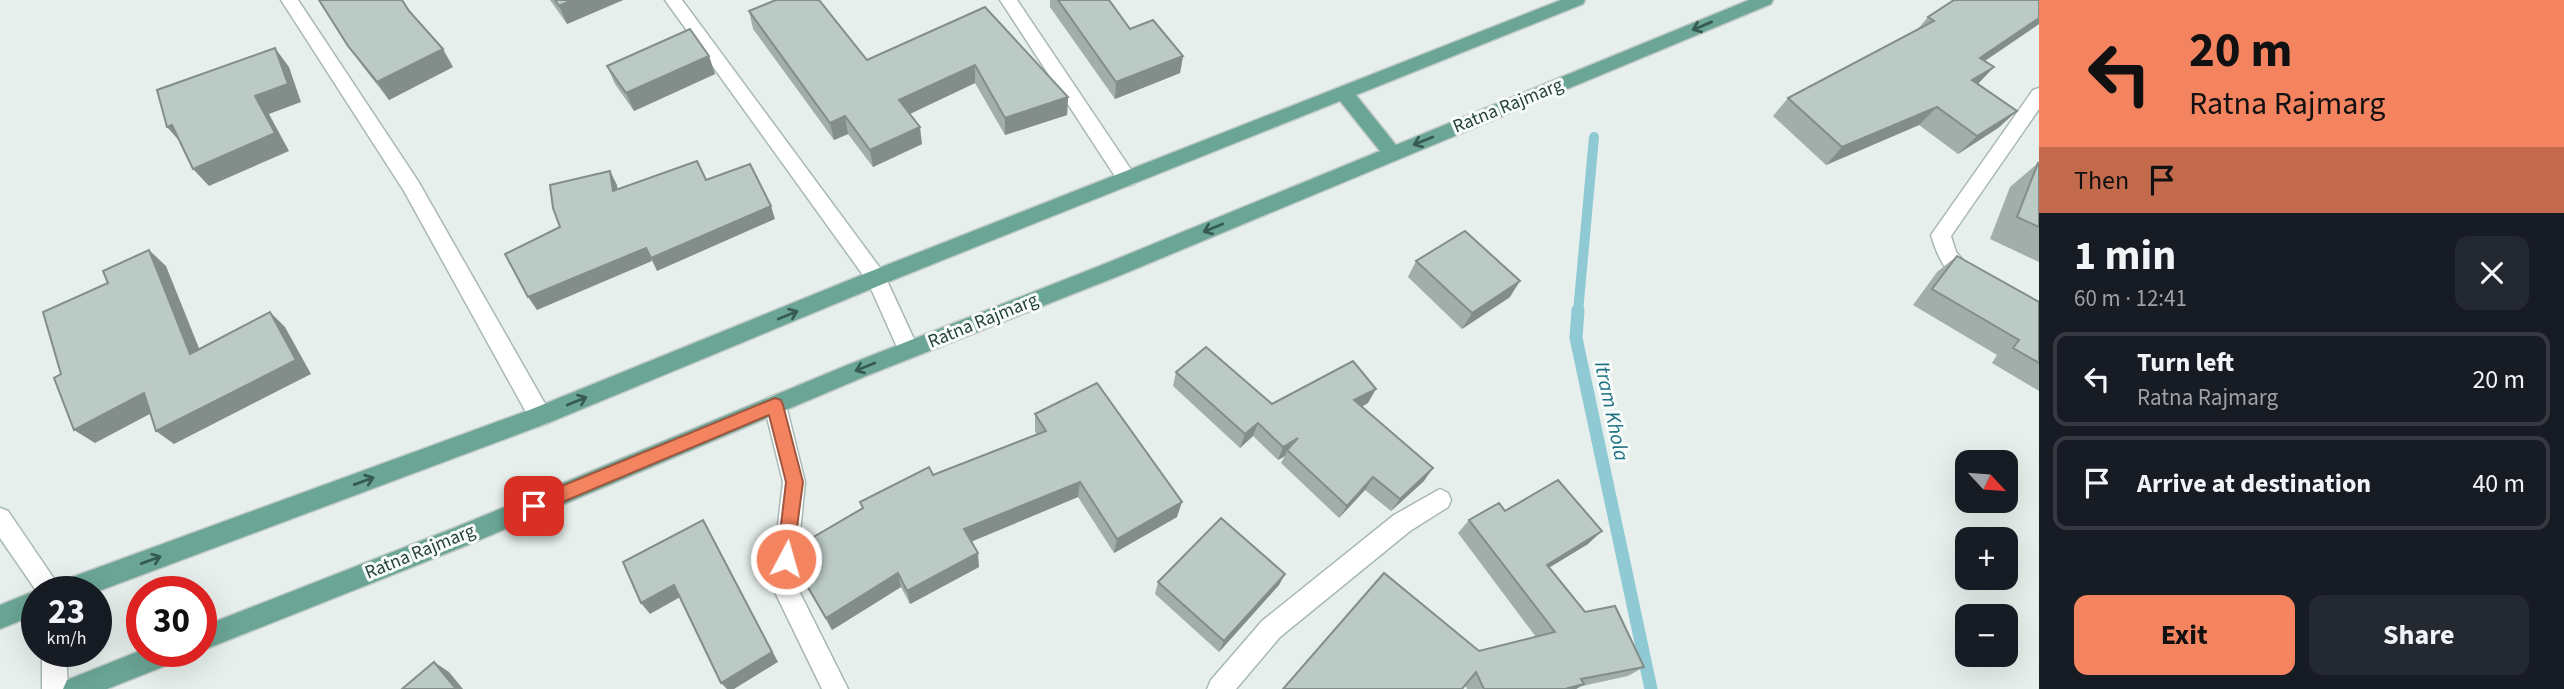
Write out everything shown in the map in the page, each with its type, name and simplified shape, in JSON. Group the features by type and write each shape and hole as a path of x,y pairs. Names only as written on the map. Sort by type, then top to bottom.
{"main road":[{"path":"107,576 540,416 876,278 1577,0"},
{"name":"Ratna Rajmarg","path":"217,633 462,536 908,350 1765,0"},
{"path":"1344,93 1393,154"},
{"path":"0,617 21,608"},
{"path":"76,689 131,667"}],"street":[{"path":"289,0 411,186 540,416"},
{"path":"673,0 876,278 908,350"},
{"path":"1008,0 1127,179"},
{"path":"1993,290 1970,280 1947,256 1941,235 2039,95"},
{"path":"775,405 794,482 783,584 835,689"},
{"path":"1220,689 1271,629 1402,523 1440,500"},
{"path":"0,519 40,576"},
{"path":"54,667 55,689"}],"building":[{"path":"319,0 402,0 443,49 377,82 348,46"},
{"path":"555,0 572,0 559,6"},
{"path":"776,0 819,0 867,60 985,7 1068,97 1005,118 975,65 899,100 920,127 870,150 845,116 830,123 749,11"},
{"path":"1058,0 1109,0 1130,29 1153,20 1183,56 1116,82"},
{"path":"1954,0 2039,0 2039,18 1980,58 1994,67 1972,80 2017,111 1977,136 1937,107 1842,147 1788,98 1934,21 1928,17"},
{"path":"690,29 709,56 626,93 607,66"},
{"path":"275,48 288,84 255,96 275,133 193,169 172,125 167,127 157,90"},
{"path":"697,161 706,180 750,164 771,206 651,258 646,248 528,297 505,254 560,227 553,208 550,185 610,171 613,191"},
{"path":"2039,164 2039,227 2017,217"},
{"path":"1465,231 1520,281 1472,313 1416,261"},
{"path":"149,250 190,354 270,312 296,360 156,431 144,393 74,430 54,378 61,374 43,312 108,283 103,271"},
{"path":"1957,256 2039,302 2039,363 2013,348 2019,340 1932,289"},
{"path":"1206,347 1272,404 1353,361 1376,389 1354,400 1433,468 1400,499 1373,477 1347,506 1287,450 1298,438 1283,447 1258,423 1245,434 1176,372"},
{"path":"1097,383 1182,502 1117,539 1080,482 964,529 978,553 907,591 898,573 826,618 792,560 793,549 863,508 860,502 929,467 933,475 1046,431 1035,414"},
{"path":"1558,480 1602,531 1547,565 1585,612 1615,606 1644,667 1581,679 1584,684 1569,689 1484,689 1476,672 1462,689 1283,689 1384,573 1479,651 1555,632 1469,520 1499,503 1505,511"},
{"path":"1221,518 1285,574 1224,641 1158,582"},
{"path":"703,520 772,652 721,683 674,585 641,603 623,562"},
{"path":"434,662 456,689 402,689"}],"waterway":[{"name":"Itram Khola","path":"1578,312 1594,137"},
{"name":"Itram Khola","path":"1578,310 1576,338 1651,689"}],"route":[{"path":"534,506 775,405 794,482 786,559"}]}
